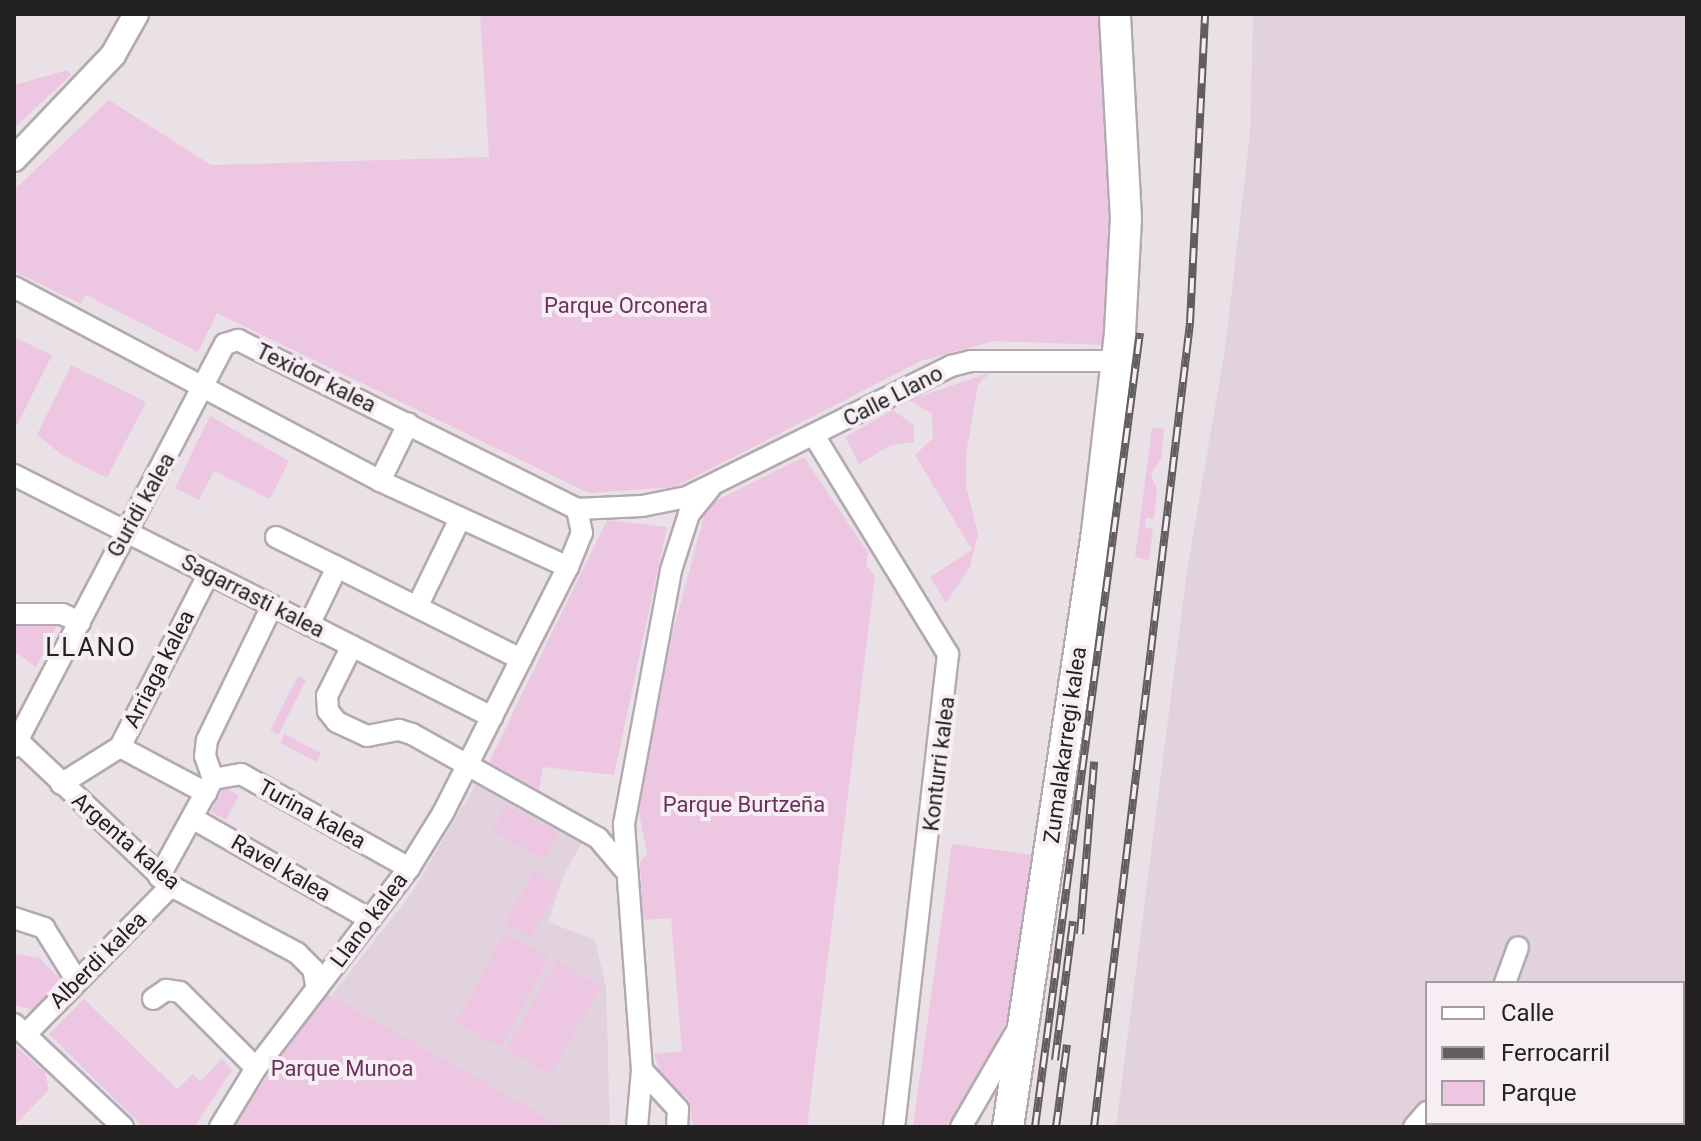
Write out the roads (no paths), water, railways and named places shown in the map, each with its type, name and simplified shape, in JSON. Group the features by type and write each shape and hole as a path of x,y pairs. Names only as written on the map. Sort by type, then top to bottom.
{"main road":[{"name":"Zumalakarregi kalea","path":"1008,1127 1025,989 1117,361 1126,219 1115,14"},
{"path":"985,1127 1007,1086 1025,989"}],"street":[{"path":"14,159 113,55 136,14"},
{"path":"14,287 380,481 568,567"},
{"name":"Texidor kalea","path":"203,389 225,344 238,340 577,509"},
{"name":"Calle Llano","path":"719,483 815,437 934,373 971,361 1117,361"},
{"name":"Guridi kalea","path":"18,733 203,389"},
{"path":"380,481 408,424"},
{"name":"Konturri kalea","path":"815,437 948,654 894,1127"},
{"name":"Sagarrasti kalea","path":"14,475 123,534 209,573 492,717"},
{"path":"577,509 649,505 719,483"},
{"path":"637,1127 642,1070 624,869 627,803 645,692 682,533 689,514 719,483"},
{"path":"649,505 674,516 682,533"},
{"name":"Llano kalea","path":"220,1127 256,1068 409,868 469,764 568,567 582,533 577,509"},
{"path":"417,607 460,519"},
{"path":"276,537 521,659"},
{"path":"309,625 337,567"},
{"name":"Arriaga kalea","path":"61,784 120,747 209,573"},
{"path":"210,786 205,756 207,740 272,606"},
{"path":"14,614 62,614 80,622"},
{"path":"352,646 327,696 332,716 361,735 405,731 469,764 598,838 624,869"},
{"name":"Argenta kalea","path":"18,733 61,784 165,881 297,953 313,969 317,989"},
{"path":"120,747 210,786"},
{"name":"Turina kalea","path":"210,786 241,774 409,868"},
{"name":"Alberdi kalea","path":"20,1029 77,981 165,881 192,818 210,786"},
{"path":"598,838 616,827 627,803"},
{"name":"Ravel kalea","path":"192,818 370,919"},
{"path":"14,918 44,928 77,981"},
{"path":"1506,981 1518,947"},
{"path":"153,999 166,990 180,992 256,1068"},
{"path":"20,1029 123,1127"},
{"path":"961,1127 1016,1032"},
{"path":"642,1070 678,1109 677,1127"}],"railway":[{"path":"1094,1127 1190,323 1205,14"},
{"path":"1035,1127 1140,333"},
{"path":"1080,934 1094,762"},
{"path":"1055,1060 1073,921"},
{"path":"1056,1127 1067,1045"},
{"path":"1455,1127 1458,1125"}],"district":[{"name":"LLANO","path":"91,648"}],"park label":[{"name":"Parque Orconera","path":"626,306"},
{"name":"Parque Burtzeña","path":"744,805"},
{"name":"Parque Munoa","path":"342,1069"}]}
